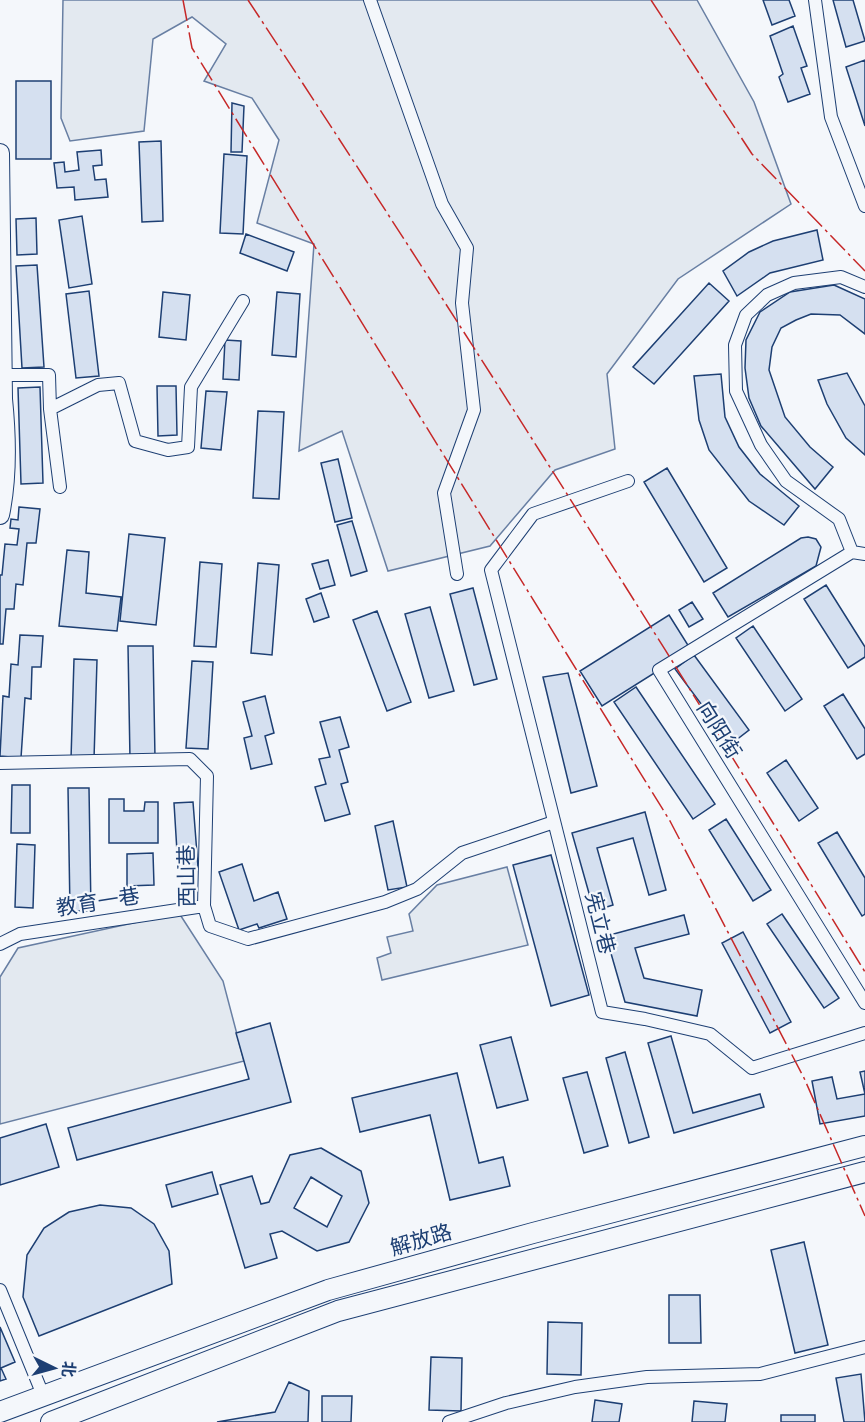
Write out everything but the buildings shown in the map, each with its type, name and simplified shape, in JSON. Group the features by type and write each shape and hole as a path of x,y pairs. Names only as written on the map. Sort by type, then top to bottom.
{"main road":[{"path":"0,153 2,399 6,435 6,471 0,515"},
{"name":"解放路","path":"0,1412 328,1290 533,1233 865,1146"},
{"path":"51,1422 338,1311 865,1172"}],"street":[{"path":"370,0 442,204 467,248 462,303 474,410 444,493 457,574"},
{"path":"815,0 831,117 865,206"},
{"path":"865,287 841,277 794,283 767,295 746,315 735,345 736,391 761,446 786,481 839,519 852,552 865,554"},
{"path":"50,409 98,385 119,383 135,441 168,450 188,447 191,387 243,301"},
{"path":"3,375 49,375 50,409 60,487"},
{"name":"宪立巷","path":"628,481 533,514 491,570 602,1012 710,1034 752,1068 865,1033"},
{"name":"向阳街","path":"852,552 659,670 865,1003"},
{"name":"西山巷","path":"0,763 190,759 207,776 204,906 210,926 248,939 385,902 417,889 462,853 554,822"},
{"name":"教育一巷","path":"0,944 20,934 204,906"},
{"path":"0,1290 43,1395"},
{"path":"449,1422 506,1403 575,1387 647,1377 760,1374 865,1347"}],"shaded area":[{"path":"63,0 697,0 754,102 791,204 678,279 607,374 615,449 555,470 490,546 388,571 342,431 299,451 314,244 257,223 279,140 252,98 204,81 226,44 192,17 153,39 144,131 70,141 61,118"},
{"path":"507,867 528,945 382,980 377,958 391,953 387,937 413,931 409,914 437,885"},
{"path":"179,913 223,981 244,1061 0,1124 0,977 18,948"}],"power":[{"path":"183,0 192,48 670,821 804,1078 865,1216"},
{"path":"248,0 560,483 865,972"},
{"path":"651,0 752,154 865,271"}]}
